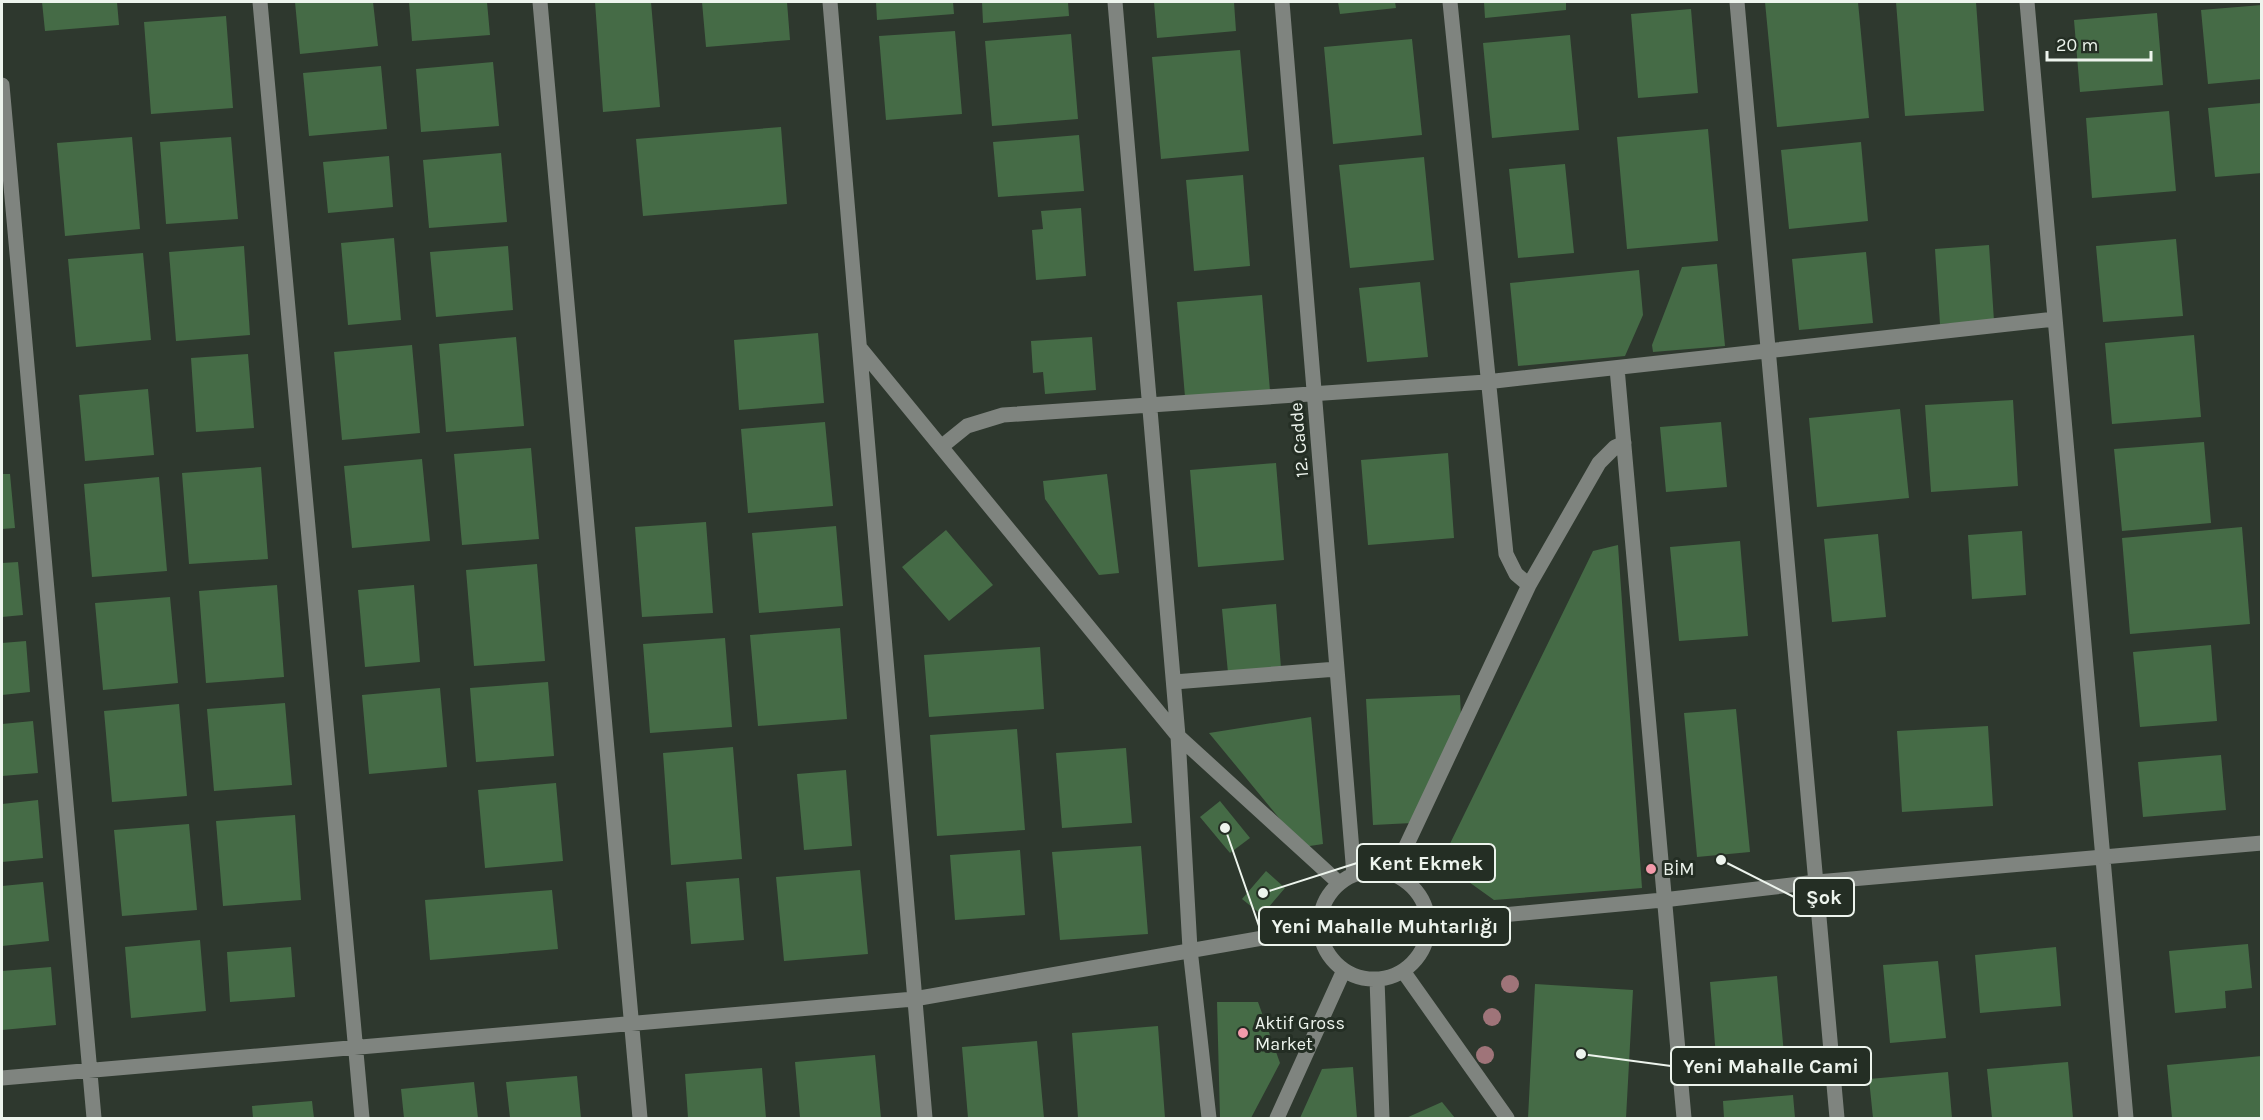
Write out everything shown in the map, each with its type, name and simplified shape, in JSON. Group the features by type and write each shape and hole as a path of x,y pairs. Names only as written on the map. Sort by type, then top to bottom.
{"street":[{"path":"260,2 362,1119"},
{"path":"540,2 640,1119"},
{"path":"830,2 925,1119"},
{"path":"1115,2 1174,682 1190,949 1209,1119"},
{"name":"12. Cadde","path":"1282,2 1354,875"},
{"path":"1450,2 1486,382 1506,554 1516,574 1529,585"},
{"path":"1737,2 1837,1119"},
{"path":"2027,2 2126,1119"},
{"path":"2,85 94,1119"},
{"path":"941,447 967,426 985,419 1149,404 1486,382 2055,319"},
{"path":"859,348 1178,736 1339,883"},
{"path":"1617,368 1684,1119"},
{"path":"1393,874 1529,585 1599,463 1615,447 1624,443"},
{"path":"1174,682 1337,669"},
{"path":"1428,922 1663,900 1817,882 2262,843"},
{"path":"1366,871 1393,874 1418,893 1428,922 1426,940 1417,957 1403,970 1377,979 1360,977 1344,970 1332,959 1323,944 1320,928 1321,911 1328,896 1339,883 1354,875 1366,871"},
{"path":"2,1078 914,999 1320,928"},
{"path":"1277,1119 1344,970"},
{"path":"1403,970 1507,1119"},
{"path":"1377,979 1382,1119"}],"building":[{"path":"42,2 117,2 119,25 45,31"},
{"path":"295,2 373,2 378,46 300,54"},
{"path":"409,2 487,2 490,35 412,41"},
{"path":"595,2 651,2 660,107 603,112"},
{"path":"702,2 787,2 790,40 706,47"},
{"path":"876,2 953,2 954,14 877,20"},
{"path":"982,2 1068,2 1069,16 983,23"},
{"path":"1154,2 1234,2 1236,31 1157,38"},
{"path":"1338,2 1395,2 1396,8 1340,14"},
{"path":"1484,2 1566,2 1566,10 1485,18"},
{"path":"1765,2 1858,2 1869,118 1777,127"},
{"path":"1896,2 1976,2 1984,111 1905,116"},
{"path":"2262,5 2262,79 2208,84 2201,10"},
{"path":"1691,9 1698,93 1638,98 1631,14"},
{"path":"2157,13 2163,85 2080,92 2074,20"},
{"path":"226,16 233,108 151,114 144,22"},
{"path":"955,31 962,114 886,120 879,36"},
{"path":"1071,34 1078,119 992,126 985,41"},
{"path":"1570,35 1579,130 1492,138 1483,43"},
{"path":"1412,39 1422,135 1333,144 1324,47"},
{"path":"1240,50 1249,151 1161,159 1152,57"},
{"path":"493,62 499,126 421,132 416,69"},
{"path":"381,66 387,129 309,136 303,73"},
{"path":"2262,103 2262,173 2215,177 2208,108"},
{"path":"2169,111 2176,191 2092,198 2086,118"},
{"path":"781,127 787,204 643,216 636,139"},
{"path":"1708,129 1718,241 1627,249 1617,137"},
{"path":"1079,135 1084,191 998,197 993,142"},
{"path":"132,137 140,229 65,236 57,143"},
{"path":"231,137 238,219 166,224 160,142"},
{"path":"1861,142 1868,221 1789,229 1781,150"},
{"path":"501,153 507,222 429,228 423,160"},
{"path":"389,156 393,207 328,213 323,162"},
{"path":"1424,157 1434,260 1350,268 1339,165"},
{"path":"1565,164 1574,253 1518,258 1509,169"},
{"path":"1243,175 1250,266 1194,271 1186,180"},
{"path":"1081,208 1086,276 1036,280 1032,230 1043,229 1041,211"},
{"path":"394,238 401,320 348,325 341,243"},
{"path":"2176,239 2183,316 2103,322 2096,246"},
{"path":"1989,245 1994,321 1940,324 1935,249"},
{"path":"244,246 250,335 176,341 169,252"},
{"path":"508,246 513,310 436,317 430,252"},
{"path":"1866,252 1873,323 1799,330 1792,259"},
{"path":"143,253 151,340 76,347 68,259"},
{"path":"1717,264 1725,346 1653,352 1652,345 1682,267"},
{"path":"1639,270 1643,315 1625,356 1518,366 1510,283"},
{"path":"1420,282 1428,357 1367,362 1359,288"},
{"path":"1262,295 1270,391 1185,397 1177,302"},
{"path":"818,333 824,403 739,410 734,340"},
{"path":"2194,335 2201,417 2112,424 2105,343"},
{"path":"516,337 524,426 446,432 439,344"},
{"path":"1092,337 1096,390 1045,394 1043,372 1033,373 1031,341"},
{"path":"412,345 420,433 342,440 334,352"},
{"path":"248,354 254,428 196,432 191,358"},
{"path":"148,389 154,455 85,461 79,395"},
{"path":"2013,400 2018,486 1931,492 1925,405"},
{"path":"1900,409 1909,498 1817,507 1809,418"},
{"path":"825,422 833,506 748,513 741,429"},
{"path":"1721,422 1727,487 1666,492 1660,427"},
{"path":"2204,442 2211,523 2122,531 2114,449"},
{"path":"531,448 539,539 462,545 454,454"},
{"path":"1448,453 1454,538 1368,545 1361,460"},
{"path":"422,459 430,541 352,548 344,466"},
{"path":"1276,463 1284,560 1198,567 1190,470"},
{"path":"261,467 268,559 189,564 182,473"},
{"path":"2,474 10,474 15,528 2,529"},
{"path":"1107,474 1119,573 1099,575 1045,499 1043,481"},
{"path":"159,477 167,571 92,577 84,484"},
{"path":"706,522 713,613 642,617 635,527"},
{"path":"836,526 843,606 759,613 752,533"},
{"path":"2242,527 2250,624 2130,634 2122,538"},
{"path":"946,530 993,585 949,621 902,567"},
{"path":"2022,531 2026,595 1972,599 1968,535"},
{"path":"1878,534 1886,617 1832,622 1824,539"},
{"path":"1740,541 1748,636 1679,641 1670,547"},
{"path":"1618,545 1642,888 1494,900 1441,862 1593,551"},
{"path":"18,562 23,615 2,617 2,563"},
{"path":"537,564 545,661 474,666 466,570"},
{"path":"277,585 284,677 206,683 199,591"},
{"path":"414,585 420,662 365,667 358,590"},
{"path":"170,597 178,683 103,690 95,603"},
{"path":"1276,604 1281,668 1228,673 1222,609"},
{"path":"840,628 847,719 758,726 750,635"},
{"path":"725,638 732,727 650,733 643,644"},
{"path":"26,641 30,692 2,695 2,643"},
{"path":"2211,645 2217,721 2140,727 2133,652"},
{"path":"1040,647 1044,709 929,717 924,655"},
{"path":"548,682 554,756 476,762 470,688"},
{"path":"440,688 447,767 369,774 362,695"},
{"path":"1460,695 1461,717 1412,823 1373,825 1366,699"},
{"path":"285,703 292,785 214,791 207,709"},
{"path":"179,704 187,796 112,802 104,711"},
{"path":"1736,709 1750,852 1697,857 1684,713"},
{"path":"1311,717 1323,844 1303,847 1209,733"},
{"path":"33,721 38,773 2,776 2,724"},
{"path":"1988,726 1993,806 1902,812 1897,731"},
{"path":"1017,729 1025,830 937,836 930,735"},
{"path":"733,747 742,859 671,865 663,753"},
{"path":"1126,748 1132,823 1062,828 1056,753"},
{"path":"2221,755 2226,810 2143,817 2138,762"},
{"path":"846,770 852,846 804,850 797,774"},
{"path":"556,783 563,861 485,868 478,790"},
{"path":"38,800 43,858 2,862 2,804"},
{"path":"1220,801 1250,838 1230,853 1200,817"},
{"path":"295,815 301,900 223,906 216,821"},
{"path":"189,824 197,910 122,916 114,830"},
{"path":"1141,846 1148,934 1060,940 1052,852"},
{"path":"1020,850 1025,915 955,920 950,855"},
{"path":"860,870 868,954 784,961 776,877"},
{"path":"1266,871 1285,888 1262,915 1242,899"},
{"path":"739,878 744,940 691,944 686,882"},
{"path":"43,882 49,941 2,946 2,886"},
{"path":"552,890 558,949 430,960 425,900"},
{"path":"200,940 206,1011 131,1018 125,947"},
{"path":"2248,944 2252,988 2225,991 2226,1008 2175,1013 2169,951"},
{"path":"291,947 295,997 230,1002 227,952"},
{"path":"2056,947 2061,1006 1980,1013 1975,955"},
{"path":"1938,961 1946,1038 1890,1043 1883,965"},
{"path":"51,967 56,1025 2,1030 2,971"},
{"path":"1777,976 1786,1077 1718,1082 1710,982"},
{"path":"1535,984 1633,990 1626,1118 1528,1118"},
{"name":"Aktif Gross Market","path":"1217,1002 1258,1002 1280,1063 1251,1118 1220,1118"},
{"path":"1158,1026 1165,1118 1078,1118 1072,1033"},
{"path":"1037,1041 1044,1118 968,1118 962,1047"},
{"path":"875,1055 881,1118 800,1118 795,1062"},
{"path":"2262,1056 2262,1118 2172,1118 2167,1065"},
{"path":"2068,1062 2073,1118 1992,1118 1987,1069"},
{"path":"1353,1067 1357,1118 1300,1118 1322,1069"},
{"path":"762,1068 766,1118 688,1118 685,1074"},
{"path":"1948,1072 1952,1118 1873,1118 1869,1079"},
{"path":"577,1076 581,1118 510,1118 506,1082"},
{"path":"474,1082 478,1118 404,1118 401,1089"},
{"path":"1793,1095 1795,1118 1724,1118 1723,1101"},
{"path":"312,1101 314,1118 253,1118 252,1106"},
{"path":"1442,1102 1455,1118 1406,1118"}],"place":[{"name":"Yeni Mahalle Muhtarlığı","path":"1225,828"},
{"name":"Şok","path":"1721,860"},
{"name":"BİM","path":"1651,869"},
{"name":"Kent Ekmek","path":"1263,893"},
{"name":"Aktif Gross Market","path":"1243,1033"},
{"name":"Yeni Mahalle Cami","path":"1581,1054"}]}
